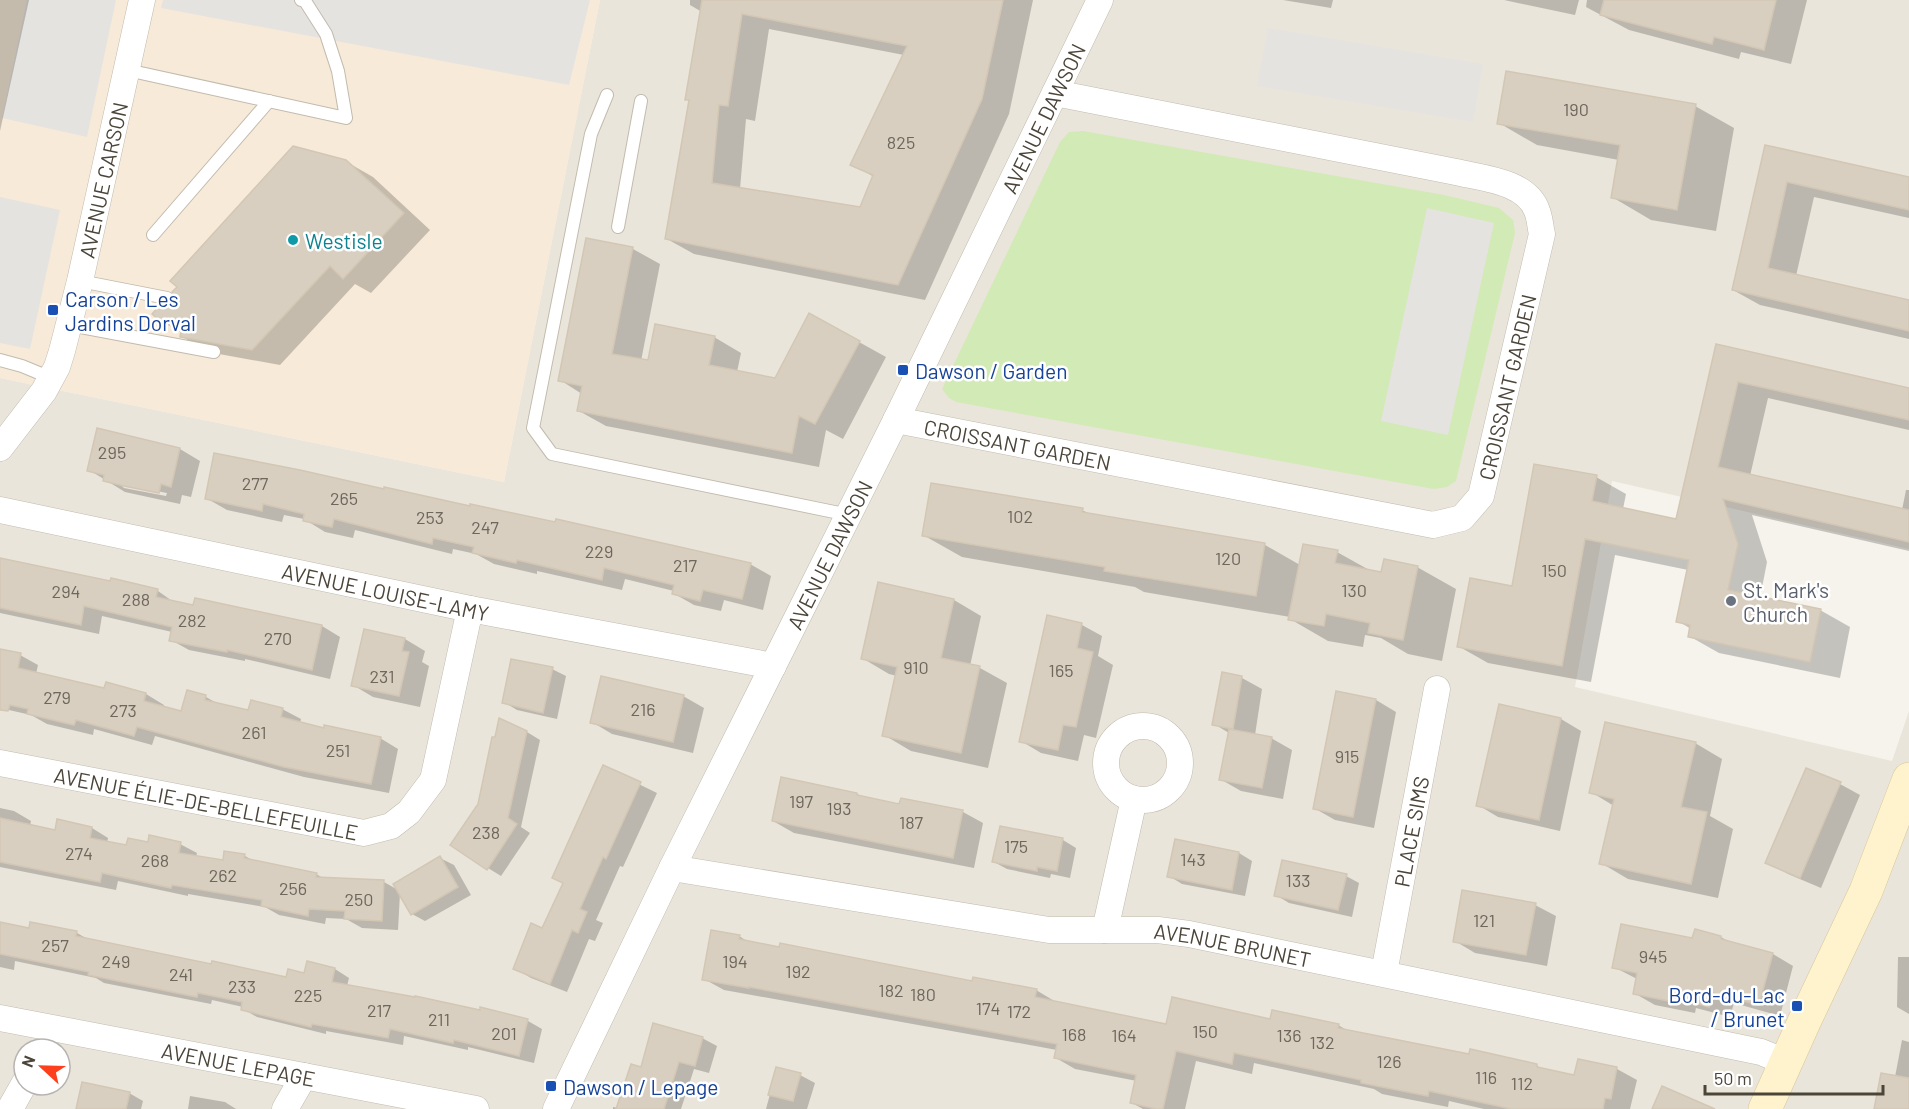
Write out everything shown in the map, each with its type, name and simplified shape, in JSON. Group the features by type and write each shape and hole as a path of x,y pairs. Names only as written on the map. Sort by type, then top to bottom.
{"street":[{"name":"AVENUE CARSON","path":"0,448 33,407 60,359 70,325 142,0"},
{"name":"AVENUE DAWSON","path":"556,1109 672,868 896,420 1100,0"},
{"name":"CROISSANT GARDEN","path":"896,420 1433,525 1461,518 1481,496 1542,234 1537,209 1525,194 1508,185 1456,172 1056,93"},
{"name":"AVENUE LOUISE-LAMY","path":"0,510 470,609 773,666"},
{"name":"AVENUE ÉLIE-DE-BELLEFEUILLE","path":"0,763 364,833 391,826 409,812 433,780 470,609"},
{"name":"PLACE SIMS","path":"1384,973 1437,689"},
{"path":"1765,1109 1866,891 1909,779"},
{"path":"1105,930 1134,799"},
{"name":"AVENUE BRUNET","path":"672,868 1049,930 1158,930 1189,934 1761,1052 1785,1062"},
{"name":"AVENUE LEPAGE","path":"0,1018 45,1037"},
{"name":"AVENUE LEPAGE","path":"72,1042 304,1076 476,1109"},
{"path":"285,1109 304,1076"}],"lane":[{"path":"127,70 346,118 338,71 326,34 305,1 301,0"},
{"path":"607,95 591,134 533,428 552,454 849,515"},
{"path":"153,235 269,101"},
{"path":"618,227 641,101"},
{"path":"80,281 167,298"},
{"path":"70,325 214,352"},
{"path":"0,360 51,378"}],"shaded area":[{"path":"0,0 600,0 504,482 0,378"},
{"path":"27,0 116,0 87,137 2,118"},
{"path":"163,0 590,0 569,85 161,8"},
{"path":"600,0 1909,0 1909,549 1612,481 1575,687 1892,761 1909,711 1909,1109 0,1109 0,378 504,482"},
{"path":"1268,28 1483,64 1473,122 1257,86"},
{"path":"0,197 60,210 30,349 0,343"},
{"path":"1427,208 1494,223 1448,435 1381,421"}],"green space":[{"path":"1083,131 1444,195 1499,208 1513,220 1515,233 1456,481 1447,487 1434,489 956,402 949,398 942,389 1060,142 1069,132"}],"building":[{"path":"702,0 1003,0 982,99 898,285 665,239 689,100 685,100","holes":["742,14 907,46 850,165 873,175 860,207 712,183 719,105 728,106"]},
{"path":"1604,0 1776,0 1764,50 1714,37 1712,44 1600,15"},
{"path":"1506,71 1696,104 1677,210 1611,198 1620,145 1497,124"},
{"path":"1765,145 1909,177 1909,210 1787,182 1768,268 1909,300 1909,331 1732,290"},
{"name":"Westisle","path":"293,146 346,160 404,213 343,279 330,266 252,350 180,337 182,326 161,322 152,314 160,305 169,306 174,303 175,296 172,292 177,287 170,281"},
{"path":"586,238 633,247 612,354 648,360 655,324 715,336 709,365 775,378 809,313 860,341 815,424 799,416 792,453 577,411 582,386 558,381"},
{"path":"1716,344 1909,388 1909,420 1738,382 1718,467 1909,510 1909,542 1723,499 1738,544 1728,590 1821,609 1810,662 1688,637 1690,625 1676,622 1689,560 1585,539 1562,666 1457,647 1470,578 1512,586 1534,464 1597,475 1592,501 1676,519"},
{"path":"97,428 180,448 171,487 161,484 159,493 103,481 104,475 87,471"},
{"path":"214,453 470,506 470,504 555,522 556,519 751,563 742,599 703,590 700,601 672,594 674,585 604,568 602,580 517,560 516,563 472,553 474,547 433,538 432,544 334,519 332,527 303,521 304,514 263,504 262,511 205,499"},
{"path":"931,483 1083,508 1082,512 1265,543 1256,596 1104,571 1105,567 922,536"},
{"path":"1303,544 1338,550 1335,563 1381,572 1384,559 1418,566 1403,640 1368,633 1370,623 1326,614 1324,626 1288,620"},
{"path":"0,558 158,589 156,597 193,605 195,598 322,625 312,670 227,650 227,652 169,641 172,627 84,606 81,625 0,608"},
{"path":"878,582 954,599 941,658 980,666 961,753 882,736 897,667 861,659"},
{"path":"1047,615 1082,623 1077,648 1093,652 1076,727 1063,725 1058,750 1019,742"},
{"path":"364,629 405,638 402,651 409,652 399,696 351,686"},
{"path":"0,649 21,653 18,668 104,688 106,682 146,693 144,701 181,711 187,690 206,695 205,700 248,710 251,700 283,708 281,717 324,728 324,725 381,737 371,784 284,767 137,727 134,736 76,720 74,725 27,714 28,709 10,705 8,711 0,710"},
{"path":"511,659 553,667 543,713 502,703"},
{"path":"1222,672 1242,676 1233,729 1212,725"},
{"path":"601,676 684,695 673,742 590,723"},
{"path":"1336,691 1376,699 1353,817 1313,809"},
{"path":"1499,704 1561,718 1539,820 1476,806"},
{"path":"499,718 527,731 508,818 517,824 487,870 450,845 478,804 492,737 495,737"},
{"path":"1605,722 1696,742 1681,807 1707,812 1691,884 1599,864 1614,799 1589,793"},
{"path":"1229,729 1272,737 1262,788 1219,780"},
{"path":"603,765 641,782 580,909 587,912 578,933 572,930 550,984 513,969 531,923 542,928 563,883 552,878"},
{"path":"1806,768 1841,782 1800,878 1765,863"},
{"path":"781,777 899,804 901,798 963,810 953,858 772,821"},
{"path":"0,818 55,830 57,819 92,827 90,838 126,845 128,838 148,842 149,835 181,842 179,853 223,860 224,851 245,854 244,858 317,873 316,877 384,880 382,921 344,919 345,911 309,909 308,916 261,906 262,900 172,885 171,888 102,873 100,882 0,862"},
{"path":"1000,826 1063,838 1057,871 1037,867 1037,871 992,862"},
{"path":"1175,839 1239,852 1232,890 1167,877"},
{"path":"440,856 458,887 411,915 393,884"},
{"path":"1282,860 1347,874 1338,910 1274,896"},
{"path":"1462,890 1536,903 1526,955 1453,942"},
{"path":"0,922 29,928 30,922 77,931 76,936 286,977 288,969 304,973 307,961 335,968 332,982 480,1010 480,1007 528,1019 519,1056 454,1040 453,1043 390,1029 388,1038 312,1024 311,1027 241,1010 242,1002 198,993 197,997 0,954"},
{"path":"1621,924 1692,938 1695,929 1721,936 1721,939 1773,953 1759,1005 1713,993 1709,1007 1675,997 1674,1002 1633,994 1637,973 1612,968"},
{"path":"711,930 740,935 739,939 779,947 780,943 972,981 973,977 1037,989 1035,997 1166,1024 1172,997 1270,1019 1272,1010 1339,1024 1338,1028 1469,1054 1470,1049 1574,1075 1578,1059 1617,1067 1611,1099 1605,1098 1603,1109 1511,1109 1429,1091 1428,1096 1361,1083 1361,1080 1234,1053 1232,1064 1176,1051 1163,1109 1156,1109 1130,1103 1136,1075 1054,1058 1057,1044 702,980"},
{"path":"653,1023 703,1037 695,1066 679,1062 664,1109 616,1109 631,1064 641,1067"},
{"path":"776,1067 801,1073 793,1101 768,1095"},
{"path":"1881,1073 1909,1078 1909,1109 1874,1109"},
{"path":"82,1082 130,1092 126,1109 76,1109"},
{"path":"1662,1086 1715,1109 1652,1109"}],"place":[{"name":"Westisle","path":"293,240"},
{"name":"Carson / Les Jardins Dorval","path":"53,310"},
{"name":"Dawson / Garden","path":"903,370"},
{"name":"St. Mark's Church","path":"1731,601"},
{"name":"Bord-du-Lac / Brunet","path":"1797,1006"},
{"name":"Dawson / Lepage","path":"551,1086"}]}
